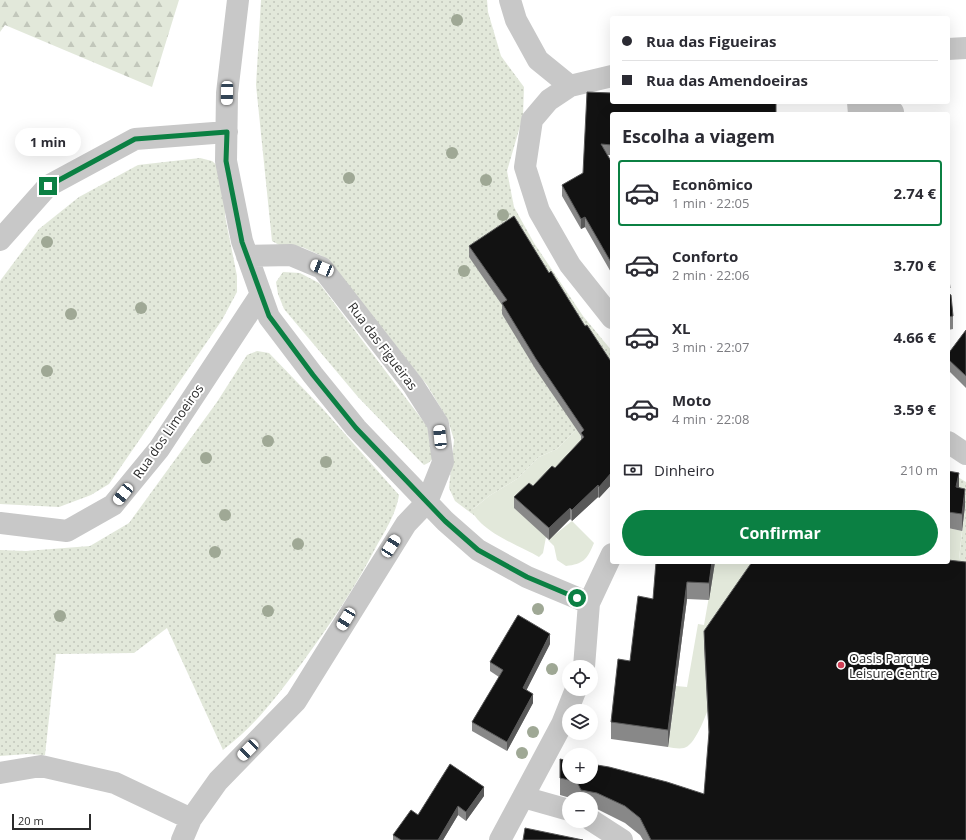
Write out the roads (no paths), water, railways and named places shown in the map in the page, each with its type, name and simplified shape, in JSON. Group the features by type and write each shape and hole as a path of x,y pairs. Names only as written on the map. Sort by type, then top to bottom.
{"street":[{"path":"238,0 227,93 226,161 242,242 269,316 313,375 356,428 445,521 478,550 527,577 589,603"},
{"path":"510,0 516,20 538,60 570,86"},
{"path":"950,49 966,48"},
{"path":"610,76 570,86 549,100 532,120 525,167 539,211 550,231 570,265 610,315"},
{"path":"0,240 48,186 135,139 227,132"},
{"name":"Rua das Figueiras","path":"248,256 291,255 322,268 413,385 438,424 443,462 427,502"},
{"name":"Rua dos Limoeiros","path":"0,523 67,531 114,505 159,449 261,294"},
{"path":"950,443 966,454"},
{"path":"182,840 191,820 218,781 296,701 406,524 427,502"},
{"path":"585,660 589,603 610,558"},
{"path":"500,840 562,724 573,696"},
{"path":"0,773 41,766 115,783 191,820"},
{"path":"523,797 562,808"},
{"path":"598,825 622,840"}],"place":[{"name":"Oasis Parque Leisure Centre","path":"841,665"}]}
